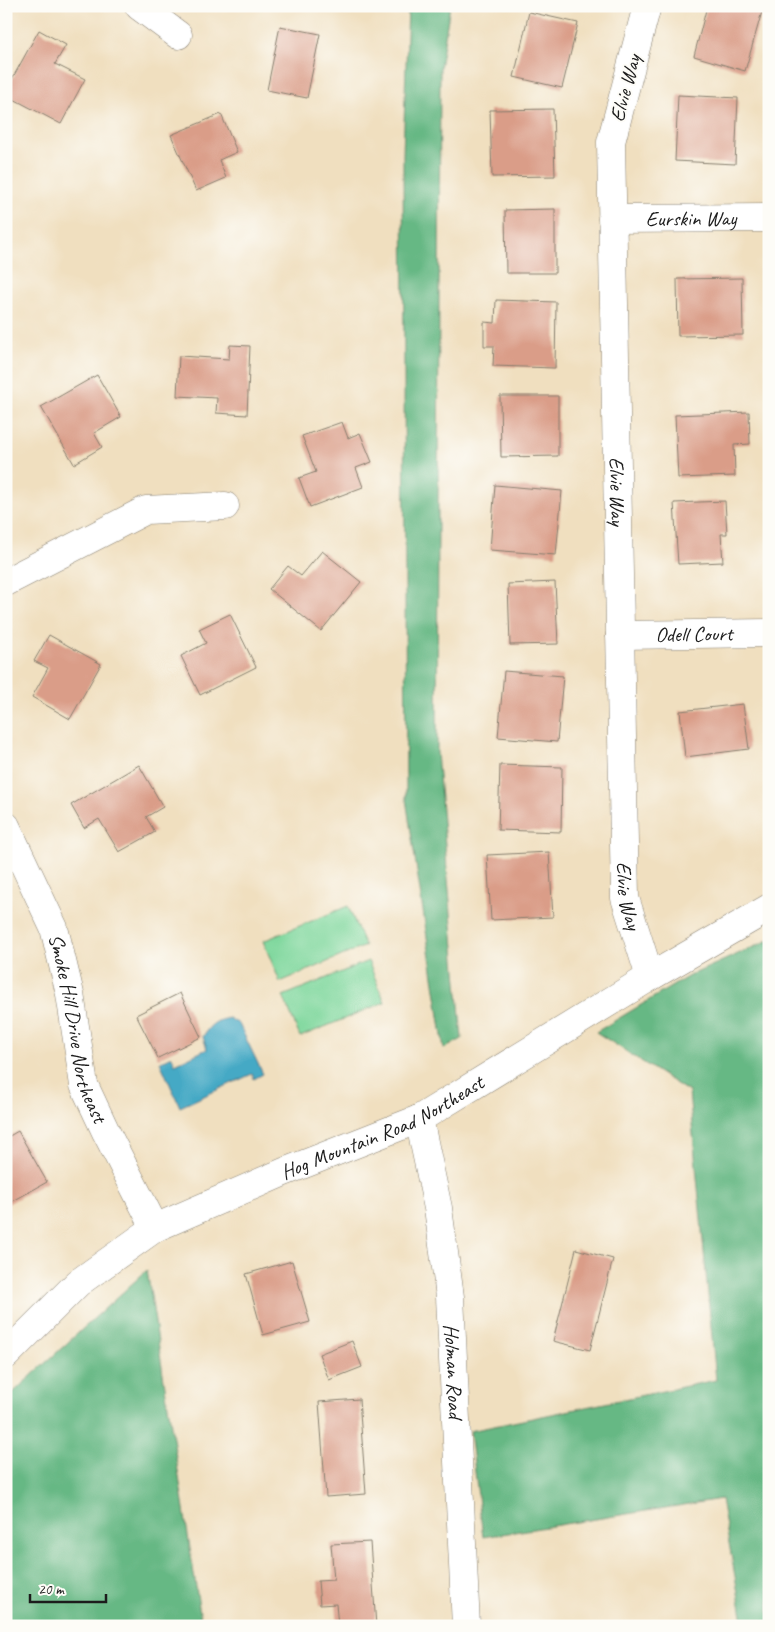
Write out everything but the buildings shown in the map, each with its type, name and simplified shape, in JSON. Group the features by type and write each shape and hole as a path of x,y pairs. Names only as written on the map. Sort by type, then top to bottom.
{"street":[{"path":"139,6 178,35"},
{"name":"Elvie Way","path":"648,6 610,142 625,898 650,977"},
{"name":"Eurskin Way","path":"612,219 769,218"},
{"path":"6,582 146,510 225,506"},
{"name":"Odell Court","path":"620,635 769,633"},
{"name":"Smoke Hill Drive Northeast","path":"6,826 54,928 70,994 84,1085 155,1228"},
{"name":"Hog Mountain Road Northeast","path":"6,1355 78,1282 155,1228 284,1172 419,1119 650,977 769,908"},
{"name":"Holman Road","path":"419,1119 438,1208 450,1297 466,1626"}],"green space":[{"path":"408,6 450,6 440,68 437,753 462,1039 444,1049 406,799 403,155"},
{"path":"348,906 365,946 280,982 263,941"},
{"path":"769,940 769,1626 744,1626 721,1499 483,1537 470,1431 716,1380 689,1092 596,1032 689,976"},
{"path":"368,961 385,1002 300,1037 283,996"},
{"path":"147,1270 202,1626 6,1626 6,1399"}],"water":[{"path":"229,1018 239,1024 263,1074 254,1079 252,1074 180,1107 160,1062 172,1056 175,1064 207,1049 203,1037 208,1029 220,1020"}]}
